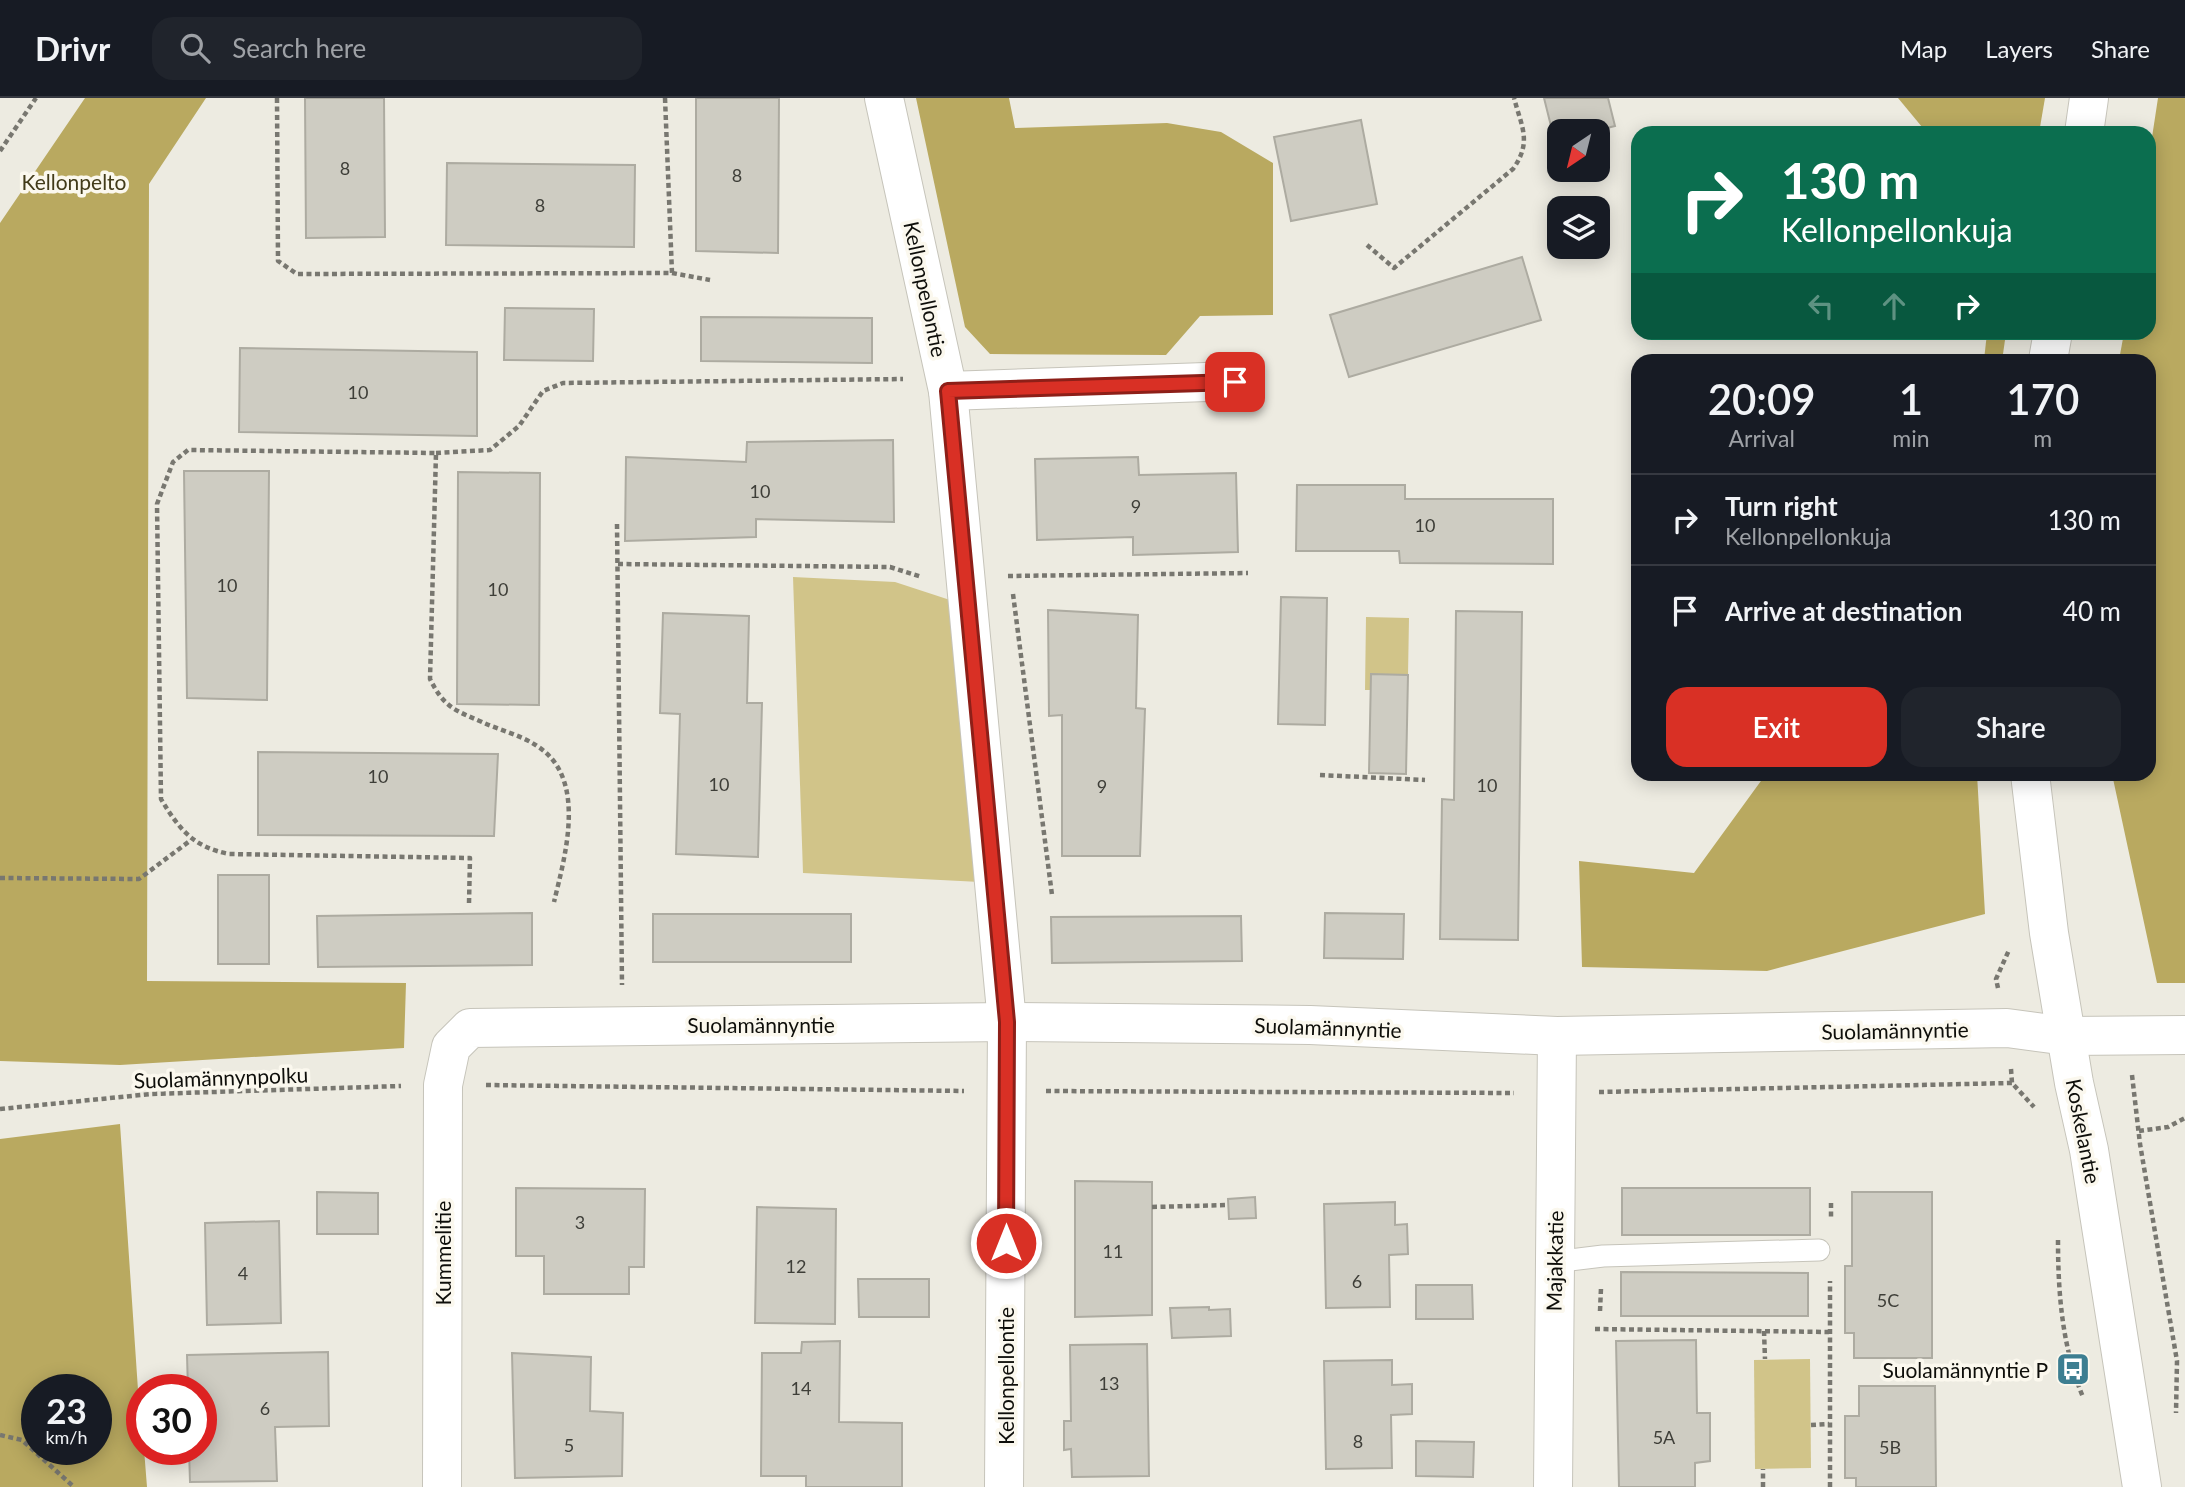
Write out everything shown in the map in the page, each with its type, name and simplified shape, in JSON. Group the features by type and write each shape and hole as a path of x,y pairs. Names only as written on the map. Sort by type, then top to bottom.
{"street":[{"name":"Kellonpellontie","path":"884,98 947,386 1007,1022 1004,1487"},
{"path":"2085,126 2089,98"},
{"path":"947,386 1235,382"},
{"name":"Koskelantie","path":"2031,781 2049,933 2089,1150 2142,1487"},
{"name":"Suolamännyntie","path":"470,1028 1007,1022 1310,1025 1557,1035 2007,1028 2067,1037 2185,1035"},
{"name":"Kummelitie","path":"442,1487 443,1085 451,1047 470,1028"},
{"name":"Majakkatie","path":"1553,1487 1552,1337 1557,1035"}],"lane":[{"path":"1554,1262 1603,1256 1819,1250"}],"path":[{"path":"0,151 36,98"},
{"path":"277,98 278,261 297,274 672,273 710,280"},
{"path":"665,98 672,273"},
{"path":"1367,245 1394,268 1513,169 1522,156 1526,142 1514,98"},
{"path":"470,903 470,858 229,854 209,850 191,840 162,799 157,503 173,462 188,450 436,453 490,450 519,426 543,391 563,383 881,378 947,386"},
{"path":"436,453 430,679 440,700 447,705 538,746 556,766 567,794 569,838 554,902"},
{"path":"617,524 623,1025"},
{"path":"618,564 890,567 966,584 1010,576 1248,573"},
{"path":"1010,576 1052,895"},
{"path":"1320,775 1425,780"},
{"path":"0,878 139,878 191,840"},
{"name":"Suolamännynpolku","path":"0,1109 151,1094 443,1085 1555,1093 2012,1083"},
{"path":"2139,1131 2168,1128 2185,1118"},
{"path":"1831,1203 1831,1227"},
{"path":"1153,1207 1228,1205"},
{"path":"1829,1487 1830,1278"},
{"path":"1552,1337 1599,1329 1829,1332"},
{"path":"1764,1331 1765,1360"},
{"path":"1811,1425 1829,1424"},
{"path":"0,1435 22,1440 74,1487"},
{"path":"1763,1469 1763,1487"}],"shaded area":[{"path":"793,577 895,582 950,600 980,882 803,873"},
{"path":"1366,617 1409,618 1408,675 1371,674 1370,690 1365,690"},
{"path":"1810,1359 1811,1468 1755,1469 1754,1360"}],"green space":[{"name":"Kellonpelto","path":"85,98 206,98 149,184 147,981 406,983 404,1048 120,1065 0,1061 0,223"},
{"path":"916,98 1009,98 1015,128 1167,123 1221,132 1273,163 1273,315 1200,316 1166,355 990,354 965,327"},
{"path":"1898,98 2045,98 2040,126 1921,126"},
{"path":"2158,98 2185,98 2185,983 2157,983 2114,781 2156,781 2156,354 2120,354 2123,340 2156,340 2156,126 2154,126"},
{"path":"1986,340 2005,340 2003,354 1985,354"},
{"path":"1761,781 1977,781 1985,914 1767,971 1582,967 1579,861 1694,873"},
{"path":"120,1124 137,1374 126,1374 126,1465 145,1465 147,1487 0,1487 0,1139"}],"building":[{"path":"305,98 384,98 385,237 306,238"},
{"path":"696,98 779,98 778,253 696,251"},
{"path":"1544,98 1608,98 1615,126 1610,127 1610,119 1549,119"},
{"path":"1361,120 1377,204 1291,221 1274,137"},
{"path":"447,163 635,165 634,247 446,245"},
{"path":"1522,257 1541,320 1349,377 1330,315"},
{"path":"505,308 594,309 593,361 504,360"},
{"path":"701,317 872,318 872,363 701,361"},
{"path":"240,348 477,352 477,436 239,432"},
{"path":"893,440 894,522 756,519 756,537 625,541 626,457 746,462 747,442"},
{"path":"1138,457 1139,475 1236,473 1238,552 1133,555 1133,537 1037,540 1035,459"},
{"path":"184,471 269,471 267,700 187,698"},
{"path":"458,472 540,473 539,705 457,704"},
{"path":"1297,485 1405,485 1405,499 1553,499 1553,564 1400,563 1399,551 1296,551"},
{"path":"1281,597 1327,598 1325,725 1278,724"},
{"path":"1048,610 1138,615 1136,708 1145,709 1140,856 1062,856 1062,715 1049,716"},
{"path":"1456,611 1522,612 1518,940 1440,939 1442,799 1454,800"},
{"path":"663,613 749,616 747,703 762,703 758,857 676,854 680,714 660,713"},
{"path":"1371,674 1408,675 1406,774 1369,773"},
{"path":"258,752 498,754 494,836 258,835"},
{"path":"218,875 269,875 269,964 218,964"},
{"path":"532,913 532,965 318,967 317,916"},
{"path":"1325,913 1404,914 1403,959 1324,958"},
{"path":"653,914 851,914 851,962 653,962"},
{"path":"1241,916 1242,961 1052,963 1051,917"},
{"path":"1075,1181 1152,1182 1152,1315 1075,1317"},
{"path":"516,1188 645,1189 644,1267 629,1267 629,1294 544,1294 544,1256 516,1256"},
{"path":"1622,1188 1810,1188 1810,1235 1622,1235"},
{"path":"317,1192 378,1193 378,1234 317,1234"},
{"path":"1852,1192 1932,1192 1932,1358 1854,1358 1854,1333 1845,1333 1845,1266 1852,1266"},
{"path":"1255,1197 1256,1218 1229,1219 1228,1199"},
{"path":"1395,1202 1395,1225 1407,1224 1408,1254 1389,1255 1390,1307 1326,1308 1324,1204"},
{"path":"757,1207 836,1209 835,1324 755,1323"},
{"path":"279,1221 281,1323 207,1325 205,1223"},
{"path":"1621,1272 1808,1273 1808,1316 1621,1316"},
{"path":"858,1279 929,1279 929,1317 859,1317"},
{"path":"1416,1285 1472,1285 1473,1319 1416,1319"},
{"path":"1209,1307 1209,1310 1230,1309 1231,1336 1172,1338 1170,1308"},
{"path":"1696,1340 1697,1413 1710,1413 1710,1461 1695,1463 1695,1487 1619,1487 1616,1341"},
{"path":"840,1341 839,1422 902,1423 902,1487 806,1487 806,1476 761,1476 762,1353 801,1353 802,1342"},
{"path":"1147,1344 1149,1476 1072,1477 1071,1449 1064,1450 1064,1421 1071,1421 1070,1345"},
{"path":"328,1352 329,1426 275,1427 277,1481 190,1482 189,1465 217,1465 217,1374 188,1374 187,1355"},
{"path":"512,1353 591,1357 590,1411 623,1413 622,1476 515,1478"},
{"path":"1392,1360 1392,1385 1412,1384 1412,1414 1391,1415 1392,1468 1326,1469 1324,1361"},
{"path":"1859,1386 1935,1386 1936,1487 1856,1487 1856,1478 1845,1478 1845,1416 1859,1416"},
{"path":"1416,1441 1474,1442 1473,1477 1416,1476"}],"place":[{"name":"Suolamännyntie P","path":"2073,1369"}],"route":[{"path":"1006,1243 1007,1022 948,391 1235,382"}]}
